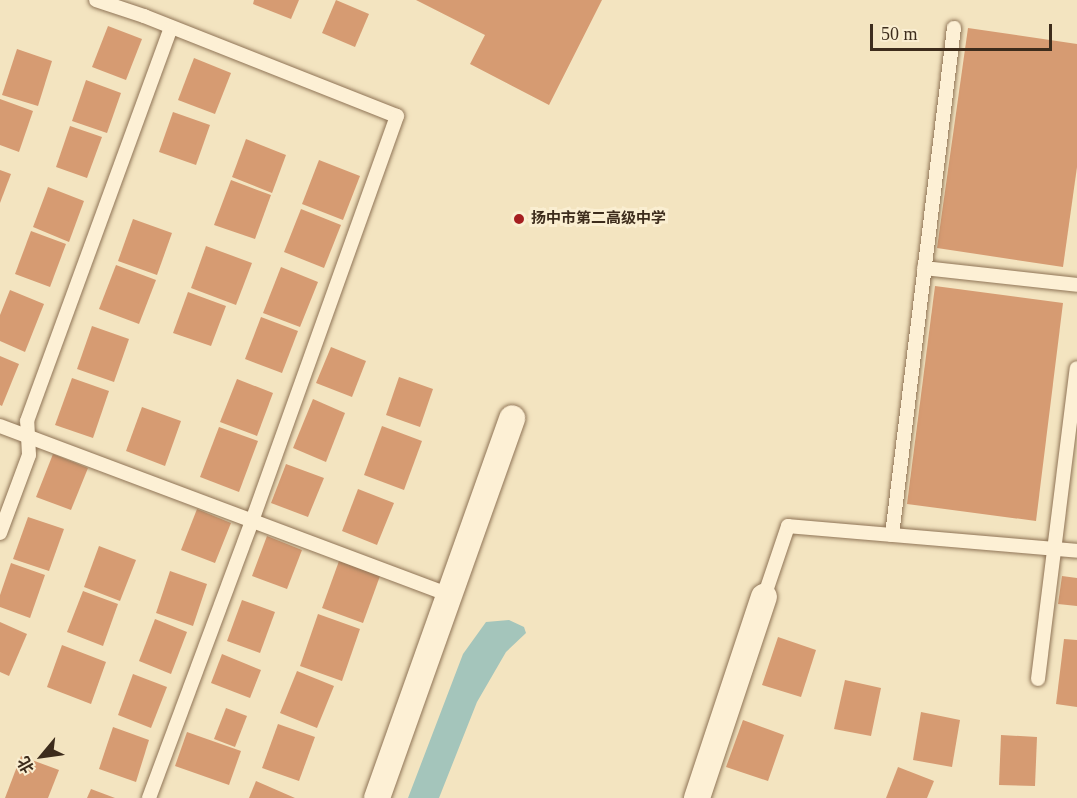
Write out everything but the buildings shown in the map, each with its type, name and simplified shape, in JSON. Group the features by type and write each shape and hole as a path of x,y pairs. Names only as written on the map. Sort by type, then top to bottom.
{"street":[{"path":"377,798 512,418"},
{"path":"697,798 764,597"}],"lane":[{"path":"96,0 397,116 252,521 149,798"},
{"path":"0,533 29,455 30,438 27,421 171,27"},
{"path":"892,535 954,28"},
{"path":"924,268 1077,285"},
{"path":"1038,679 1077,368"},
{"path":"0,426 449,595"},
{"path":"764,597 788,526 1077,551"}],"water":[{"path":"509,620 524,627 526,633 506,652 477,702 439,798 408,798 463,654 486,622"}],"place":[{"name":"扬中市第二高级中学","path":"519,219"}]}
